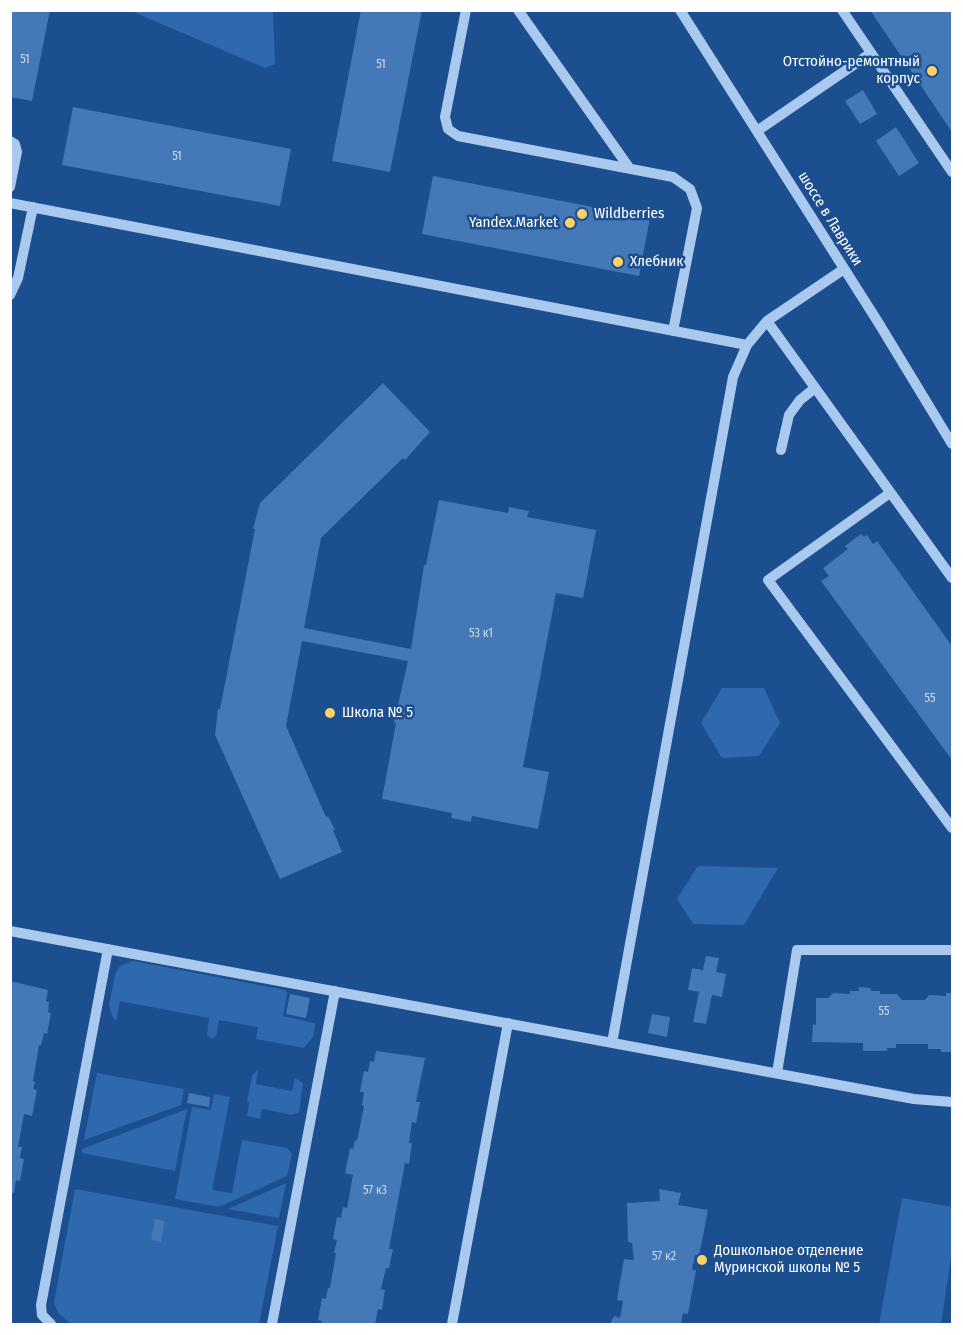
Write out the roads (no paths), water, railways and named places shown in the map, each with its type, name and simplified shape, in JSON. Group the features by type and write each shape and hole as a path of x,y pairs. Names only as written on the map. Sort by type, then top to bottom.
{"street":[{"path":"466,10 446,117 448,129 458,136 674,177 690,189 697,207 674,331"},
{"path":"518,10 630,169"},
{"name":"шоссе в Лаврики","path":"680,10 952,444"},
{"path":"842,10 952,172"},
{"path":"757,131 871,53"},
{"path":"10,141 15,144 17,152 10,187"},
{"path":"10,203 747,345"},
{"path":"10,296 18,278 33,207"},
{"path":"612,1043 732,377 747,345 767,321 844,269"},
{"path":"767,321 952,578"},
{"path":"781,450 789,415 800,399 815,388"},
{"path":"890,493 768,580 952,828"},
{"path":"10,931 914,1099 952,1102"},
{"path":"51,1324 42,1315 40,1305 108,949"},
{"path":"777,1073 797,950 952,950"},
{"path":"272,1324 335,991"},
{"path":"452,1324 508,1023"}],"place":[{"name":"Отстойно-ремонтный корпус","path":"932,71"},
{"name":"Wildberries","path":"582,214"},
{"name":"Yandex.Market","path":"570,223"},
{"name":"Хлебник","path":"618,262"},
{"name":"Школа № 5","path":"330,713"},
{"name":"Дошкольное отделение Муринской школы № 5","path":"702,1260"}]}
